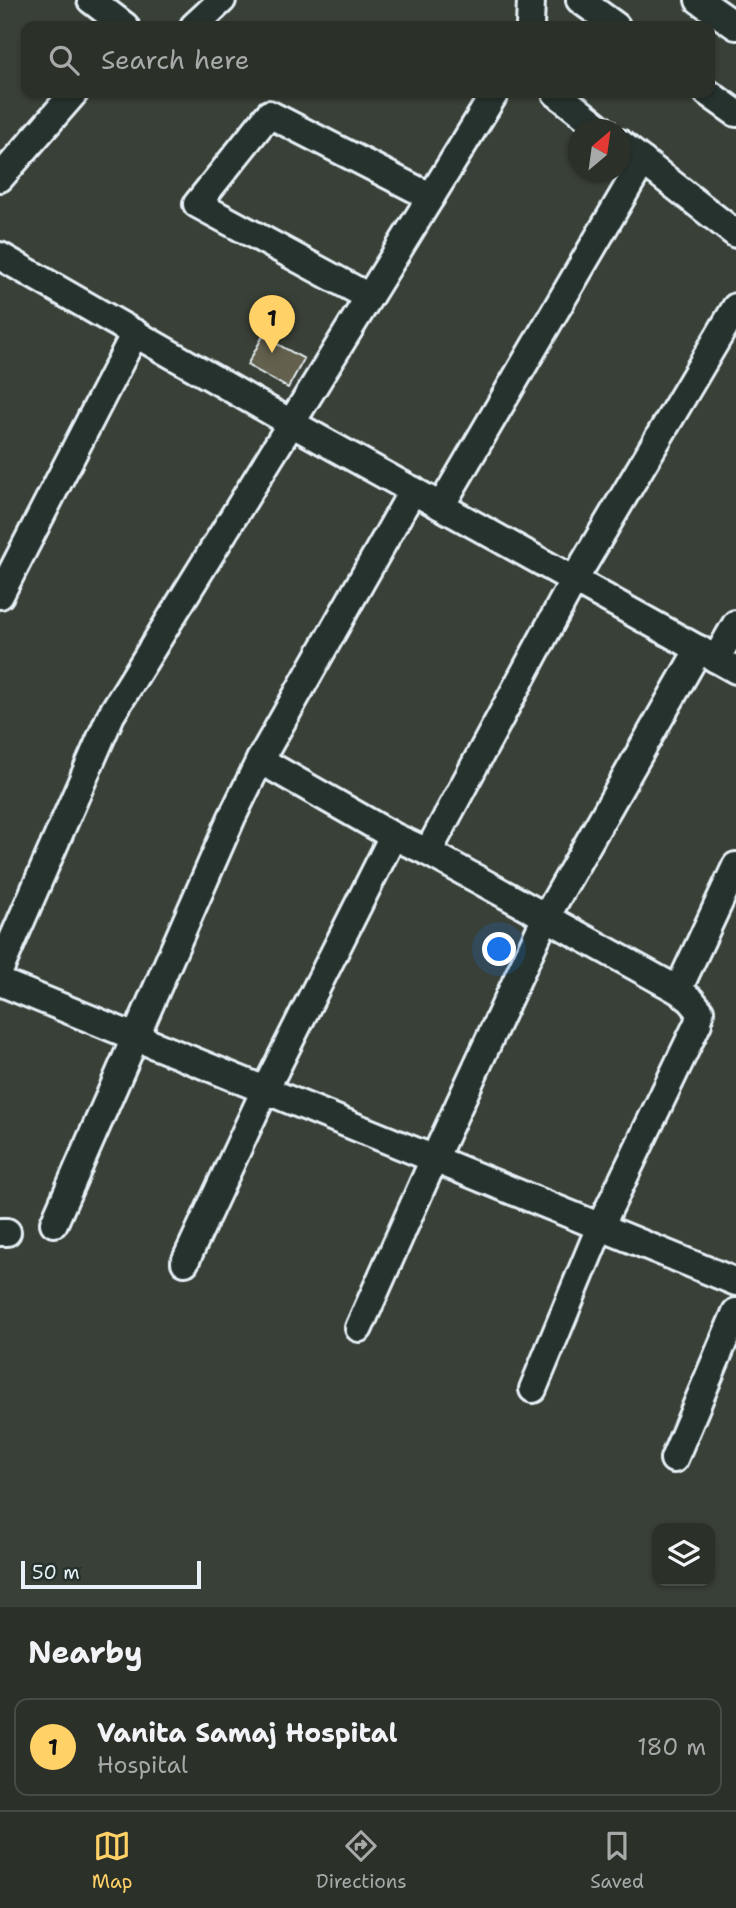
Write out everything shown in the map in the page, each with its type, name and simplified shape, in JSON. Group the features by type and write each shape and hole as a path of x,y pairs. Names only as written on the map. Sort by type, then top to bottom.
{"street":[{"path":"91,0 118,21"},
{"path":"199,21 222,0"},
{"path":"530,21 531,0"},
{"path":"580,0 609,21"},
{"path":"701,0 736,26"},
{"path":"0,178 70,98"},
{"path":"0,969 111,715 492,98"},
{"path":"562,98 589,119"},
{"path":"715,98 736,113"},
{"path":"369,297 197,204 269,114 431,197"},
{"path":"631,152 736,234"},
{"path":"441,506 643,161"},
{"path":"0,256 291,423 717,659"},
{"path":"428,852 574,580 736,307"},
{"path":"0,595 135,333"},
{"path":"54,1223 232,817 260,760 413,490"},
{"path":"359,1328 546,917 717,659 736,624"},
{"path":"260,760 393,836 428,852 678,990 700,1011 698,1023 600,1227 533,1389"},
{"path":"186,1262 265,1090 393,836"},
{"path":"678,990 736,866"},
{"path":"0,982 736,1282"},
{"path":"674,1460 736,1312"}],"building":[{"path":"263,336 304,359 288,388 247,365"}],"place":[{"name":"Vanita Samaj Hospital","path":"272,353"}]}
